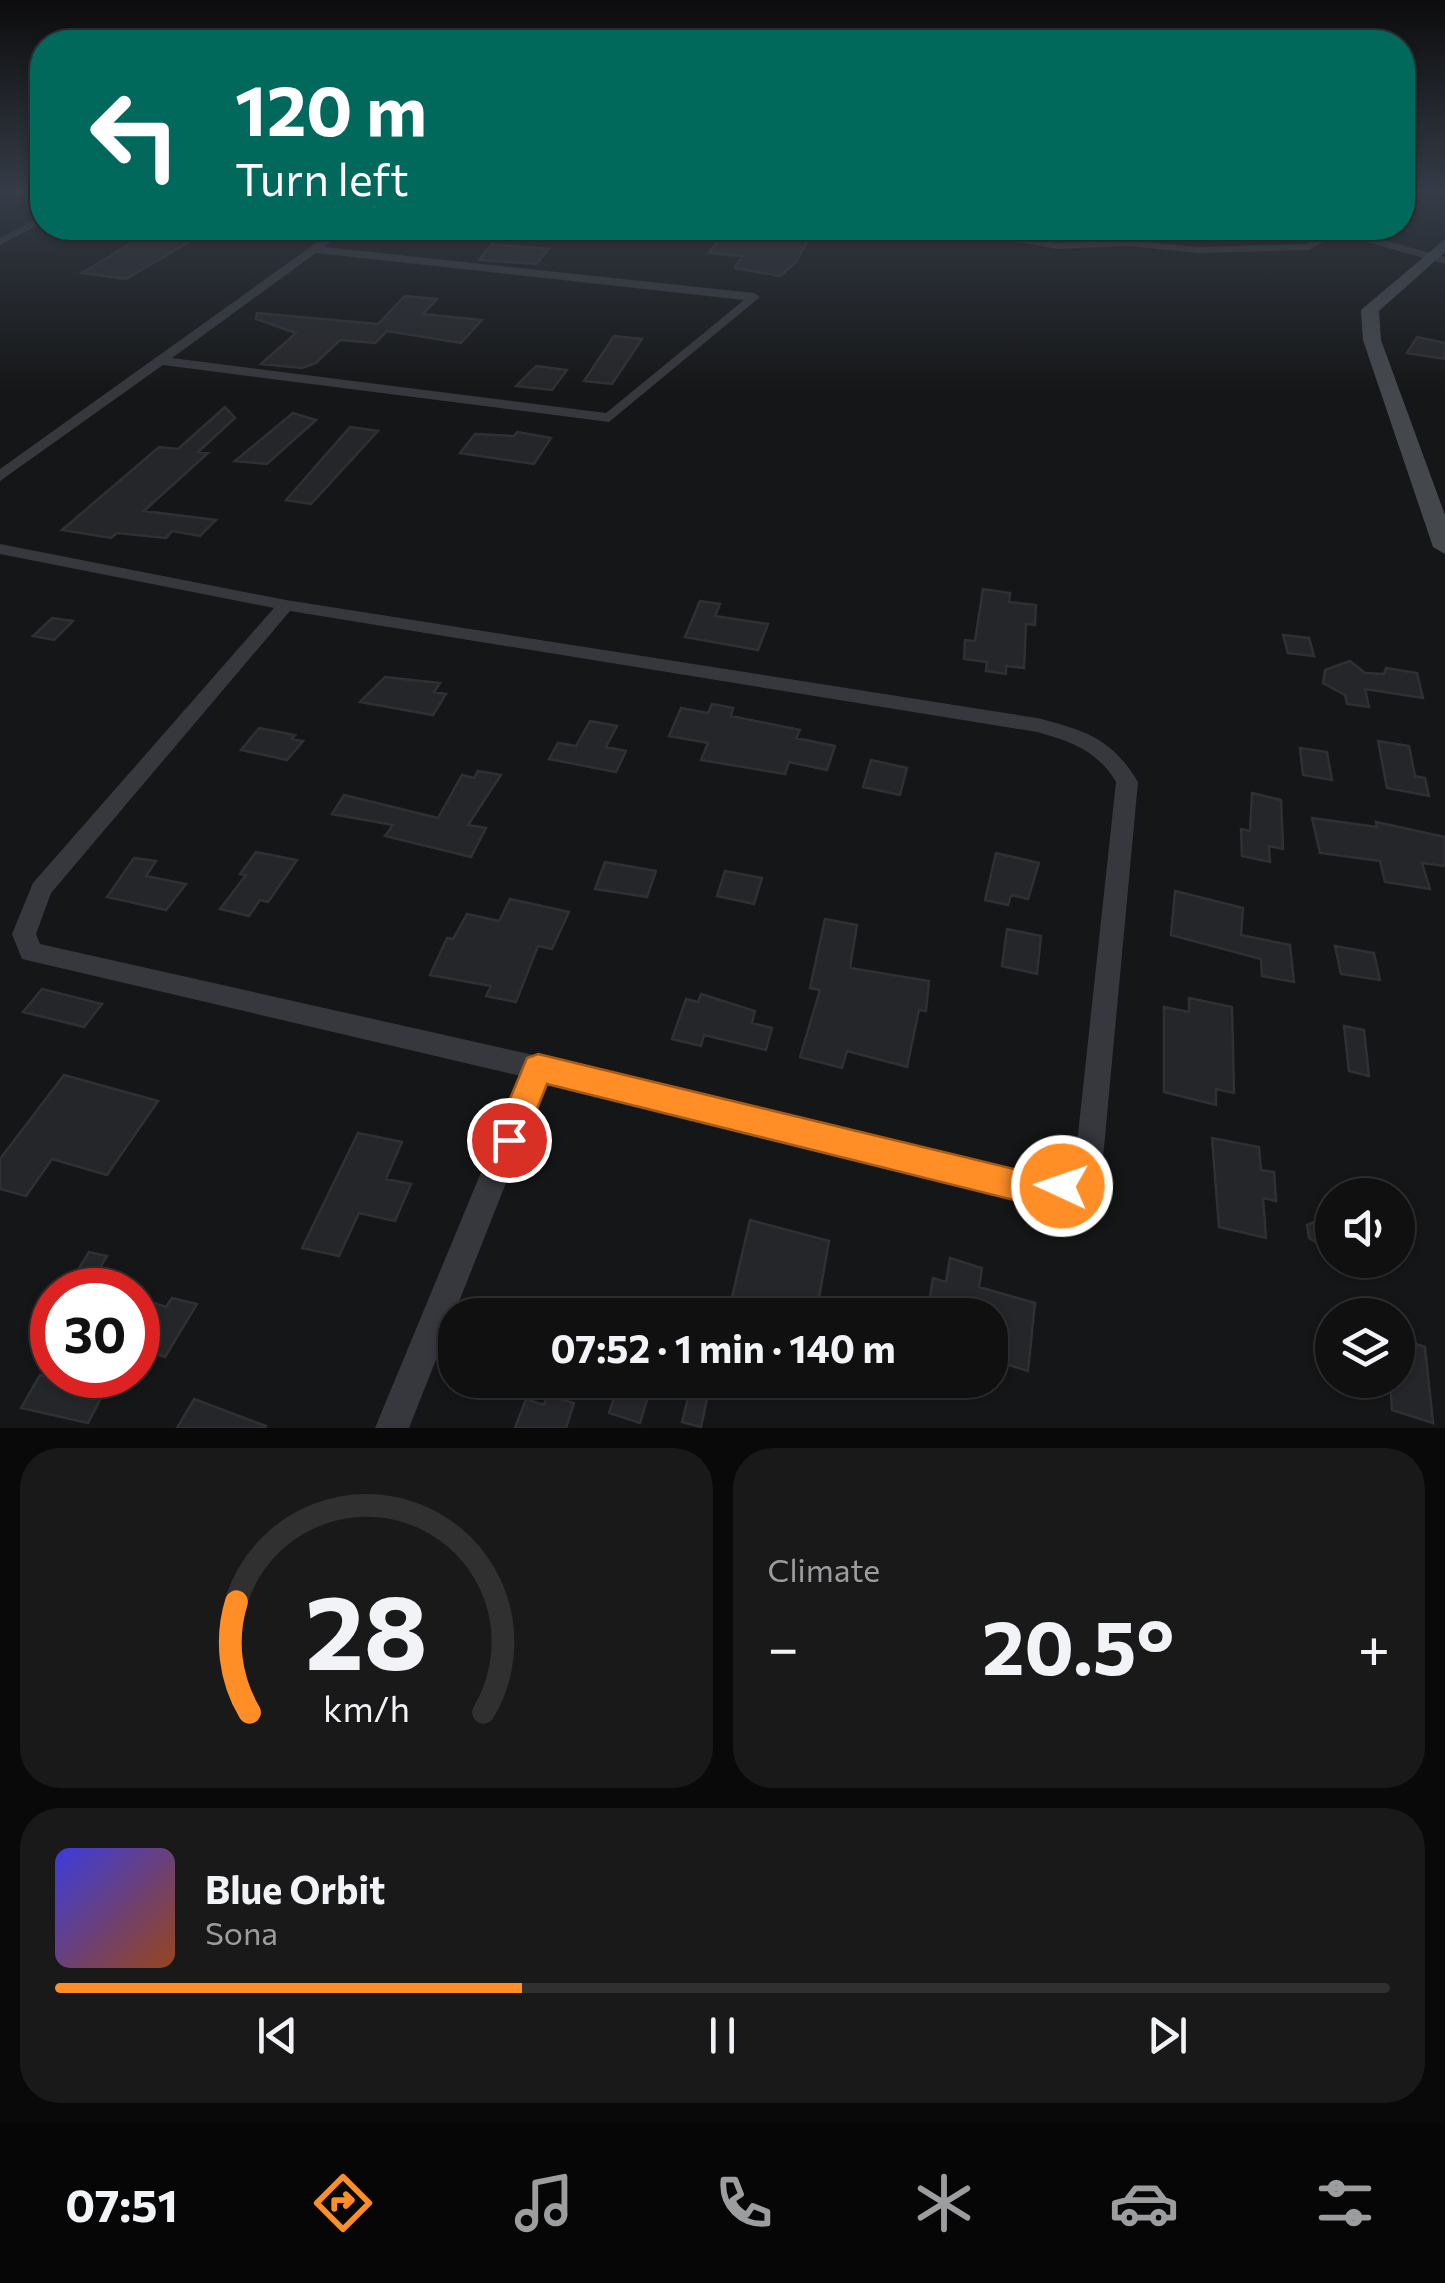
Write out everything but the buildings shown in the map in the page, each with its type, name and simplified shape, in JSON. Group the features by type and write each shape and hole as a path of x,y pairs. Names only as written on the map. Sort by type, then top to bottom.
{"street":[{"path":"0,476 298,258"},
{"path":"157,360 608,418 754,296 400,258"},
{"path":"1436,258 1370,310 1372,340 1445,547"},
{"path":"0,549 286,605 1038,725 1090,740 1114,757 1127,782 1088,1169 1062,1186 1022,1186 538,1068 31,952 24,934 41,890 286,605"},
{"path":"392,1428 538,1068"}],"route":[{"path":"509,1140 538,1068 1022,1186 1062,1186"}]}
